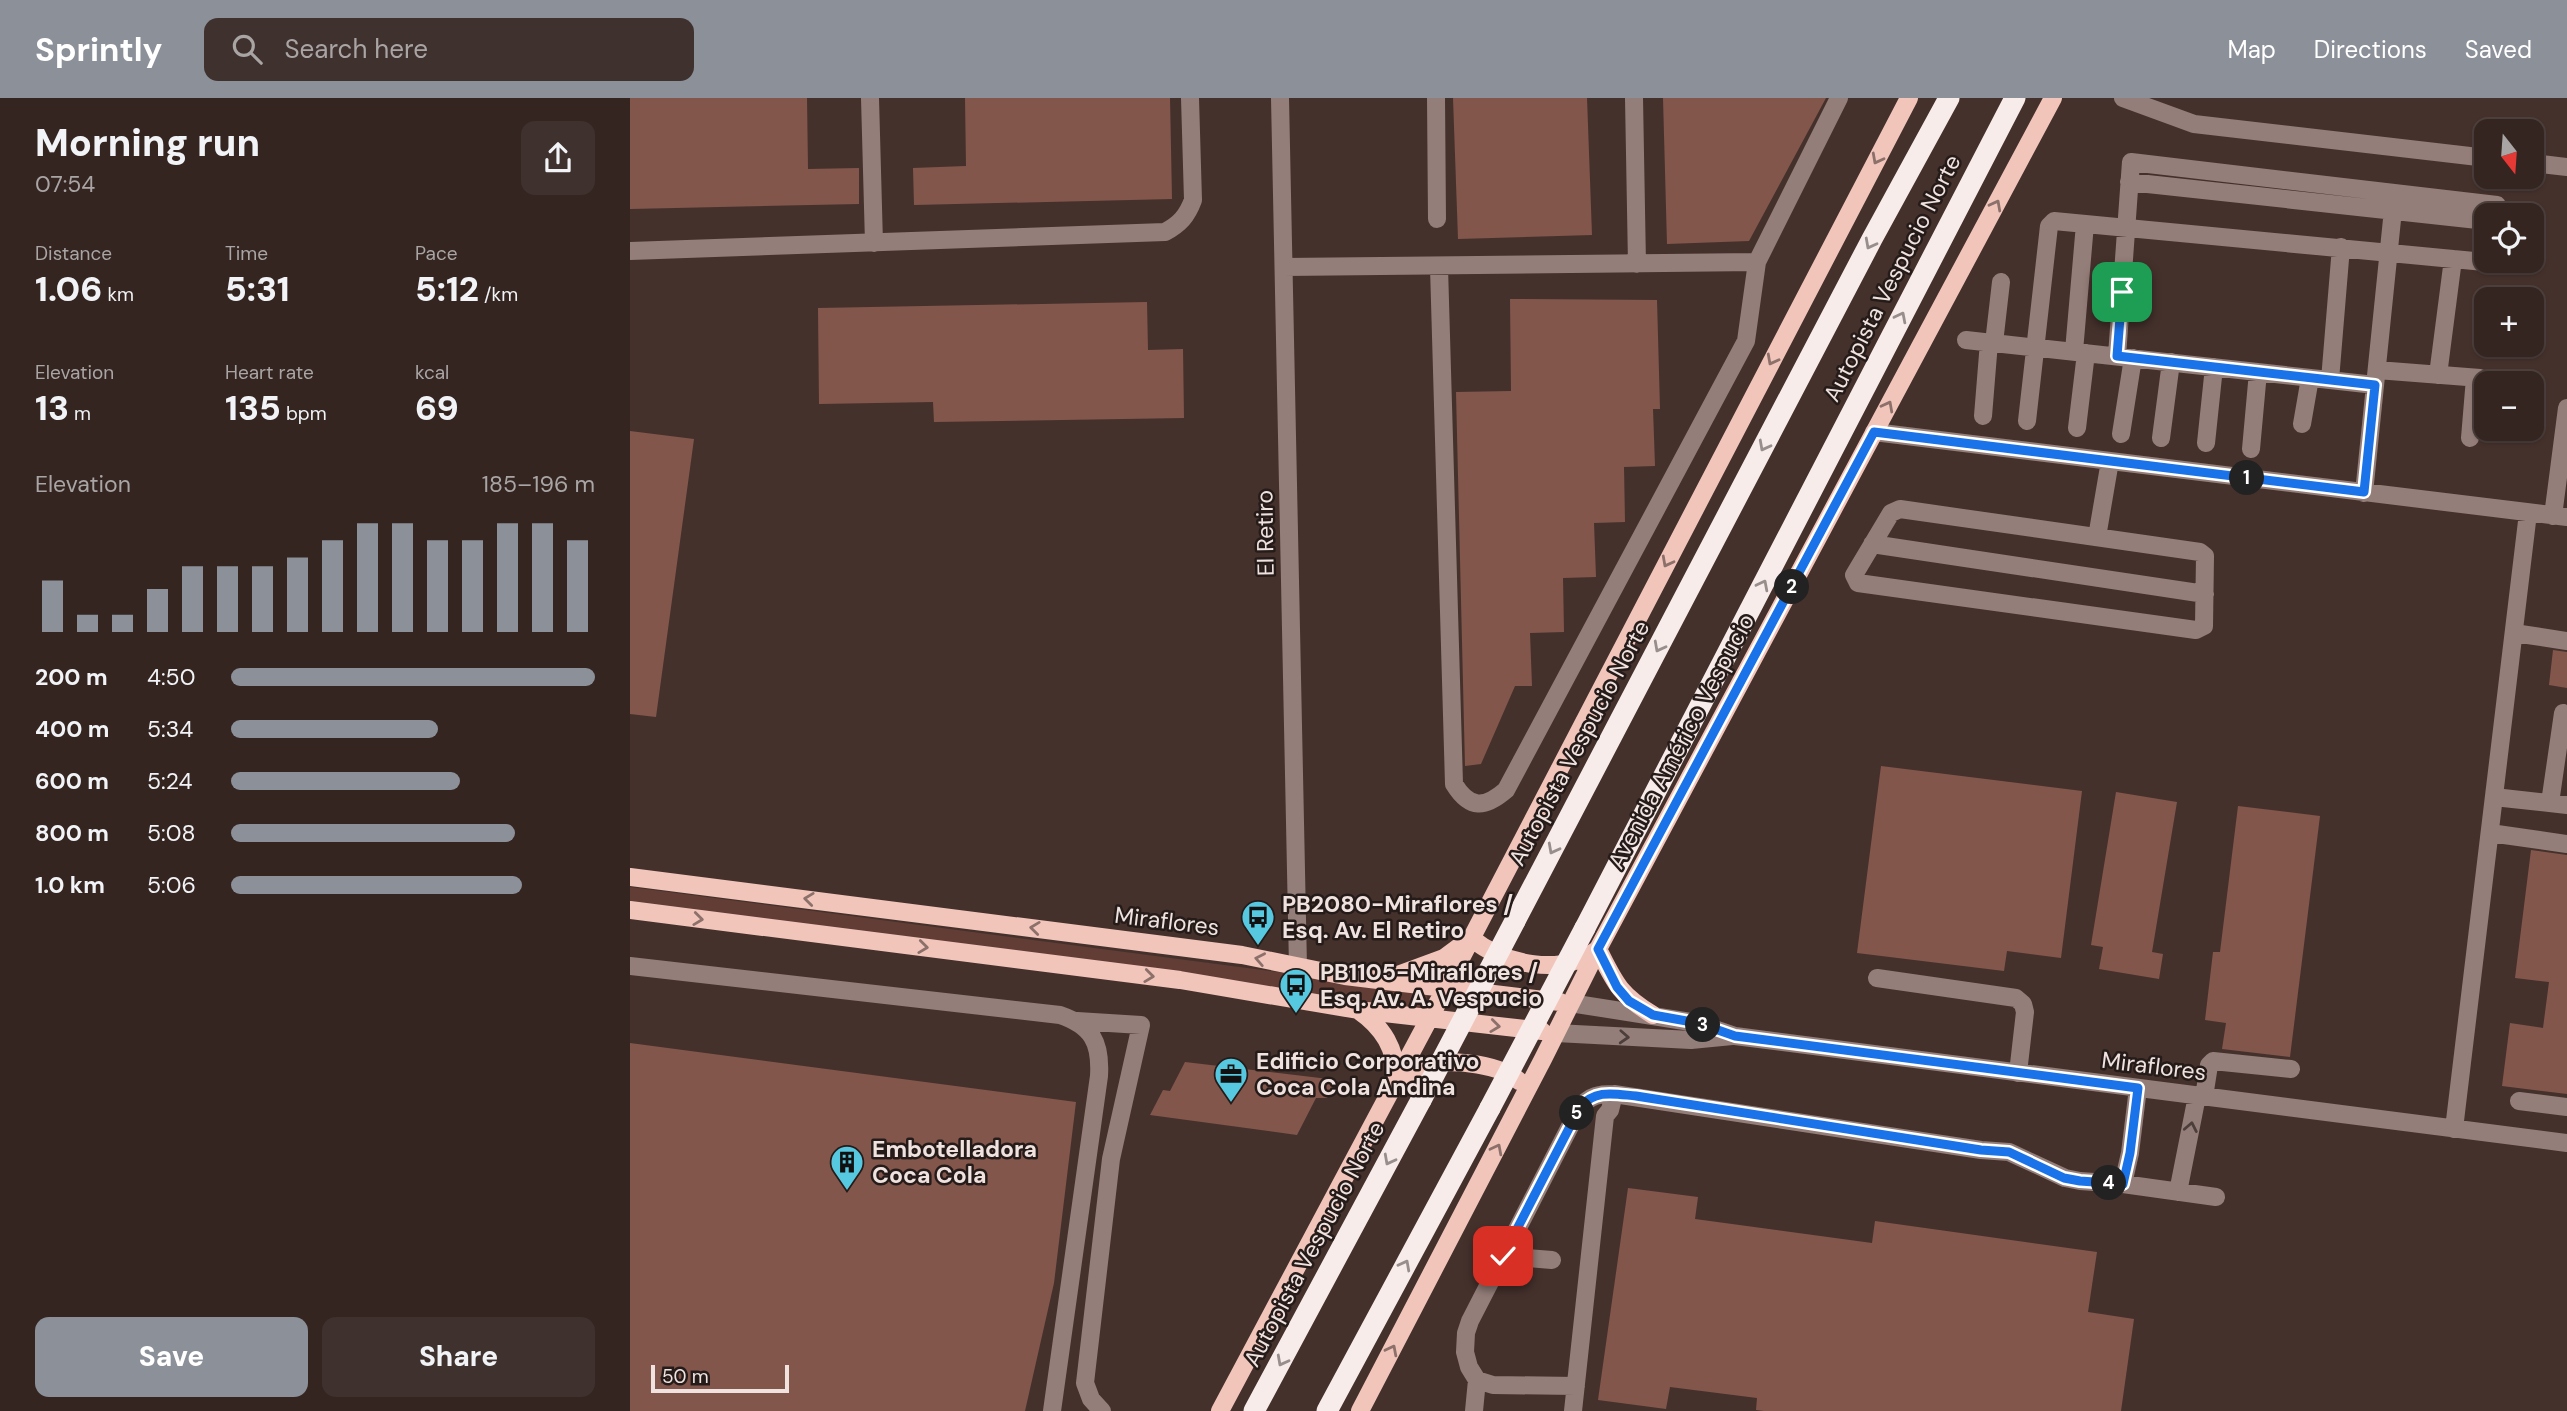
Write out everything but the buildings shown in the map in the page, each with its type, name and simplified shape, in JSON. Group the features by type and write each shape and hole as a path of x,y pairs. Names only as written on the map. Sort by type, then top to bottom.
{"highway":[{"name":"Autopista Vespucio Norte","path":"1254,1411 1421,1100 1949,98"},
{"name":"Autopista Vespucio Norte","path":"1326,1411 1585,928 2015,98"}],"main road":[{"path":"1220,1411 1445,989 1909,98"},
{"name":"Avenida Américo Vespucio","path":"1360,1411 1598,949 2053,98"},
{"name":"Miraflores","path":"630,877 1242,955 1380,981 1570,1003"},
{"name":"Miraflores","path":"630,910 1180,980 1358,1010 1556,1033"},
{"path":"1471,938 1486,950 1511,960 1553,964 1576,962 1598,949 1617,987 1629,1001 1653,1015"},
{"path":"1380,981 1444,958 1471,938"},
{"path":"1358,1010 1372,1019 1388,1038 1396,1064 1397,1079"},
{"path":"1397,1079 1422,1067 1452,1062 1500,1069 1516,1078 1527,1090"}],"street":[{"path":"870,98 874,243"},
{"path":"630,251 1165,232 1178,225 1187,215 1193,200 1190,98"},
{"name":"El Retiro","path":"1280,98 1298,967"},
{"path":"1436,98 1437,219"},
{"path":"1634,98 1637,264"},
{"path":"1439,267 1454,784 1461,796 1477,804 1491,803 1506,790 1745,341 1757,262 1839,98"},
{"path":"2123,98 2194,124 2474,156"},
{"path":"2121,434 2127,227 2132,161 2480,203"},
{"path":"2544,164 2567,167"},
{"path":"2129,182 2474,220"},
{"path":"2364,492 2395,193"},
{"path":"2027,421 2049,226 2054,221 2474,261"},
{"path":"2077,428 2085,224"},
{"path":"2330,380 2341,247"},
{"path":"2438,375 2453,259"},
{"path":"1284,267 1757,262"},
{"path":"1983,416 2001,282"},
{"path":"1966,340 2330,380 2438,375 2478,378 2470,438"},
{"path":"2161,439 2171,362"},
{"path":"2206,443 2214,367"},
{"path":"2250,449 2258,372"},
{"path":"2302,425 2310,377"},
{"path":"1874,432 2560,517 2567,408"},
{"path":"2096,537 2110,461"},
{"path":"1900,509 2096,537 2203,553 2204,626 2196,630 1858,583 1854,575 1891,513 1900,509"},
{"path":"2454,1129 2528,513"},
{"path":"1872,544 2205,594"},
{"path":"2514,633 2567,641"},
{"path":"2494,797 2558,804 2563,713"},
{"path":"2490,832 2567,844"},
{"path":"630,966 1059,1015 1077,1021 1141,1025 1111,1159 1085,1383 1091,1399 1102,1411"},
{"path":"1877,978 2016,998 2023,1004 2025,1012 2018,1073"},
{"name":"Miraflores","path":"1570,1003 1698,1023 1735,1036 2567,1143"},
{"path":"1052,1411 1099,1076 1098,1048 1091,1034 1077,1021"},
{"name":"Miraflores","path":"1556,1033 1691,1040 1735,1036"},
{"path":"2178,1192 2208,1065 2213,1061 2291,1069"},
{"path":"2123,1184 2130,1153 2138,1088"},
{"path":"1474,1411 1477,1380 1469,1367 1465,1352 1470,1321 1580,1107 1588,1098 1599,1094 1614,1094 2009,1152 2064,1178 2216,1197"},
{"path":"1573,1411 1605,1116 1610,1110 1614,1094"},
{"path":"2519,1101 2567,1107"},
{"path":"1503,1256 1552,1260"},
{"path":"1477,1380 1493,1385 1576,1386"}],"shaded area":[{"path":"630,887 1429,992 1422,1010 630,906"}],"place":[{"name":"PB2080-Miraflores / Esq. Av. El Retiro","path":"1258,947"},
{"name":"PB1105-Miraflores / Esq. Av. A. Vespucio","path":"1296,1015"},
{"name":"Edificio Corporativo Coca Cola Andina","path":"1231,1104"},
{"name":"Embotelladora Coca Cola","path":"847,1192"}],"route":[{"path":"1503,1256 1580,1107 1588,1098 1599,1094 1636,1096 1981,1150 2009,1152 2064,1178 2123,1184 2130,1153 2138,1088 1735,1036 1698,1023 1653,1015 1629,1001 1617,987 1598,949 1874,432 2364,492 2375,385 2117,356 2122,292"}]}
